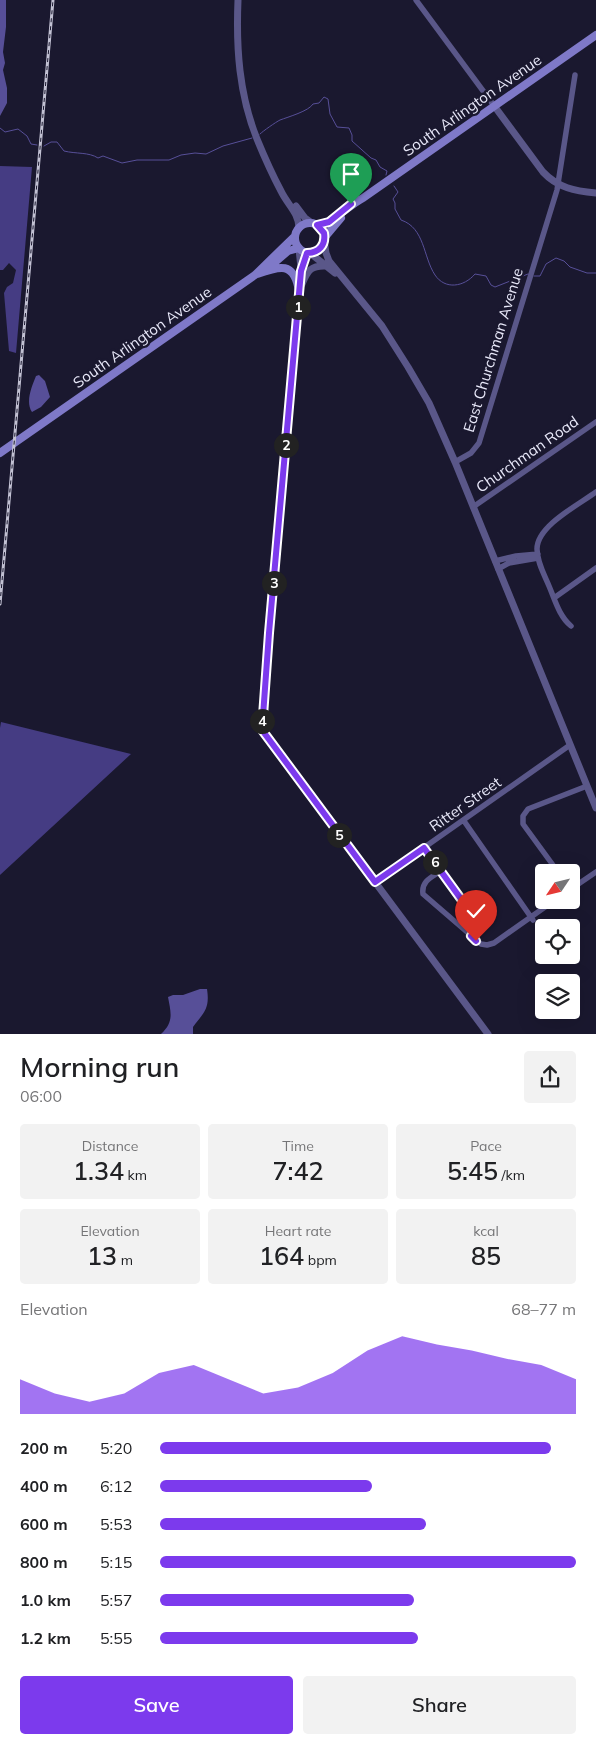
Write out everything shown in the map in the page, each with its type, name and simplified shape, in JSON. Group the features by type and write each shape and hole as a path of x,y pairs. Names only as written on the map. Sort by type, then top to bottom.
{"main road":[{"name":"South Arlington Avenue","path":"314,224 329,222 351,204 363,198 495,107 596,35"},
{"name":"South Arlington Avenue","path":"324,238 334,225 363,198"},
{"path":"305,224 314,224 322,230 324,238 321,248 308,253 299,248 295,236 299,228 305,224"},
{"name":"South Arlington Avenue","path":"0,453 255,275 295,236"},
{"path":"264,272 288,251 299,248"},
{"path":"255,275 276,268 289,270 296,276 299,291"}],"street":[{"path":"238,0 237,46 239,73 244,96 257,139 283,194 298,217 299,228"},
{"path":"416,0 543,172 558,184 576,191 596,193"},
{"name":"East Churchman Avenue","path":"455,462 471,453 479,443 529,283 558,184 575,75"},
{"path":"275,177 305,218 314,224"},
{"path":"324,238 329,261 363,300 385,330 428,402 455,462 596,808"},
{"path":"299,248 301,271 262,728 266,737 488,1034"},
{"path":"301,271 308,253 327,266 363,300"},
{"path":"299,291 306,275 312,269 318,266 327,266"},
{"name":"Churchman Road","path":"473,507 596,422"},
{"path":"571,626 560,614 538,556 538,541 543,532 596,492"},
{"path":"495,561 516,556 538,556"},
{"path":"498,569 508,564 538,556"},
{"path":"554,598 596,568"},
{"name":"Ritter Street","path":"375,882 570,745"},
{"path":"552,864 523,824 523,816 528,810 587,786"},
{"path":"464,821 532,918"},
{"path":"424,848 477,921 476,930 471,936"},
{"path":"441,871 425,882 422,888 423,894 481,944 491,944 544,909"},
{"path":"580,883 596,872"}],"shaded area":[{"path":"0,0 6,0 6,27 3,52 5,63 3,70 7,88 7,103 0,116"},
{"path":"0,166 32,167 16,353 9,351 4,293 7,287 13,283 16,270 9,263 3,270 0,270"},
{"path":"39,375 45,381 50,397 41,407 32,412 29,404 30,394 36,376"},
{"path":"1,722 131,754 0,875 0,728"},
{"path":"200,989 207,989 208,1001 203,1014 193,1027 193,1034 161,1034 170,1021 171,1013 168,997 183,995"}],"waterway":[{"path":"260,134 280,120 319,103 324,97 328,99 330,114 337,127 349,128 352,141 371,158 376,160 380,167 387,171 386,175"},
{"path":"0,128 5,132 18,129 27,136 31,144 37,145"},
{"path":"44,146 51,142 57,142 64,151 98,158 103,156 122,163 137,160 169,160 181,155 195,153 206,154 223,146 252,138"},
{"path":"394,186 398,192 393,199 395,209 401,220 415,229 431,268 439,280 449,285 455,285 466,282 475,274 486,276 491,285 495,287 528,274"},
{"path":"534,276 540,276 546,264 556,258 564,261 570,267 587,273 596,273"}],"railway":[{"path":"0,604 53,0"}],"route":[{"path":"351,204 329,222 317,225 324,233 323,244 318,251 307,253 301,271 261,726 266,737 375,882 424,848 477,921 478,925 471,936 476,941"}]}
